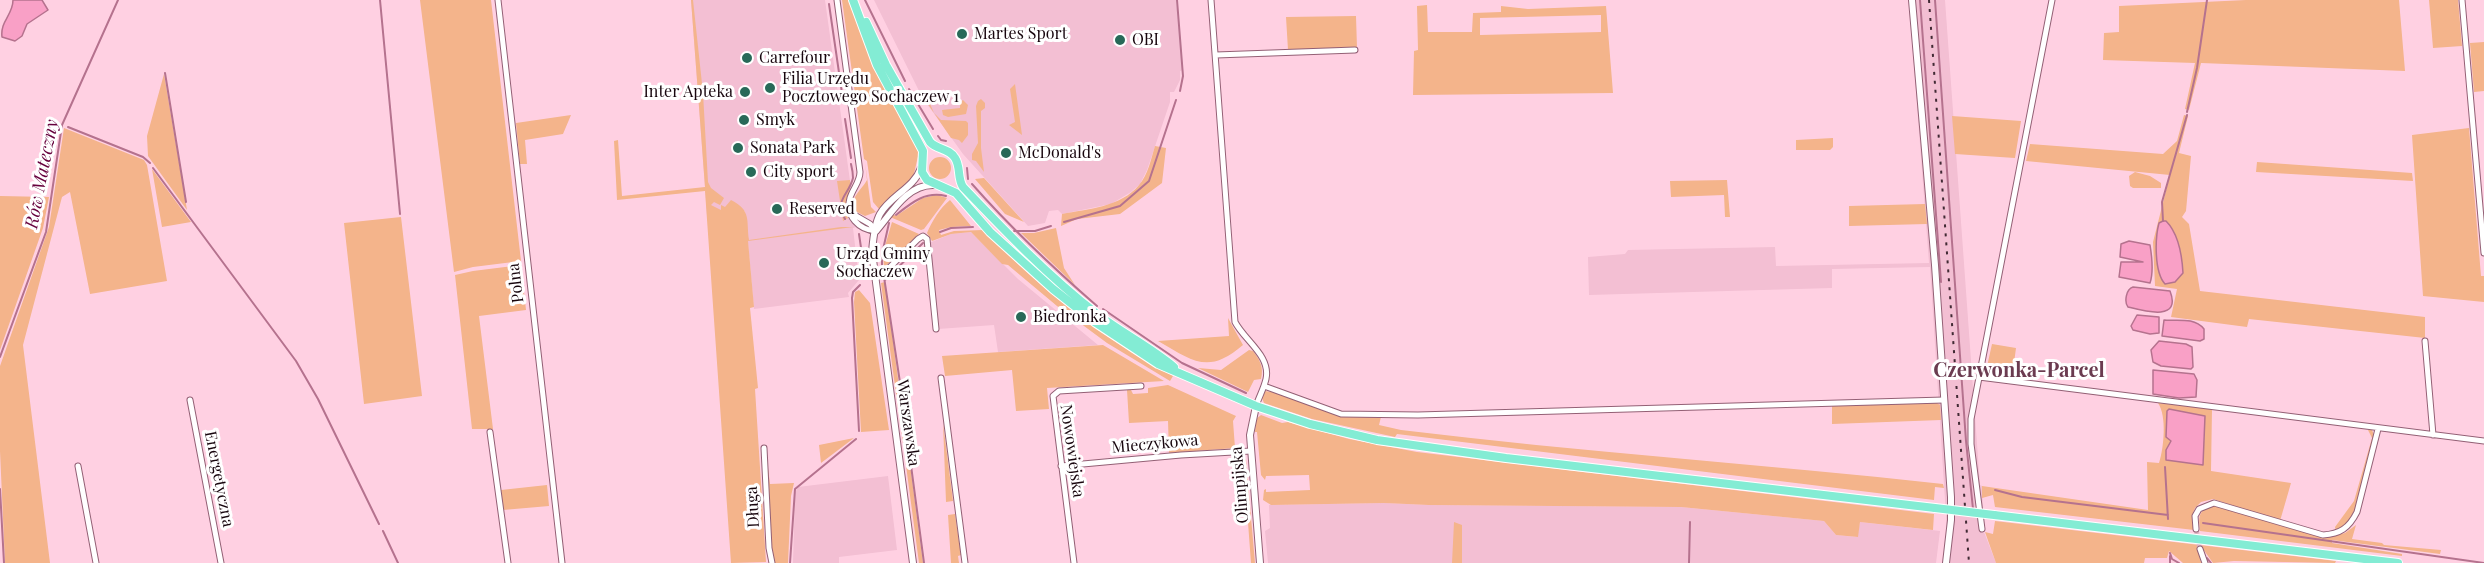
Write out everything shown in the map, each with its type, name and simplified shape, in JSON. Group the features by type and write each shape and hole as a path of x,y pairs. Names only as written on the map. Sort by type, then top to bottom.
{"main road":[{"path":"855,0 886,65 930,142 938,150"},
{"path":"855,0 877,65 921,147 924,177 956,193 990,232 1075,307 1138,352 1158,364 1179,371 1256,406 1332,430 1399,444 2398,563"},
{"path":"922,163 930,152 948,151 954,156 963,187 1026,254 1098,315 1179,371"},
{"path":"938,186 950,183 958,171"}],"street":[{"name":"Polna","path":"498,0 562,563"},
{"path":"837,0 860,172 858,183 849,201 851,213 859,226 876,231"},
{"path":"1211,0 1235,322 1266,364 1267,377 1256,406"},
{"path":"1912,0 1944,400 1951,520 1946,563"},
{"path":"1982,529 1970,431 2052,0"},
{"path":"2462,0 2484,253"},
{"path":"1216,55 1355,50"},
{"path":"865,220 879,215 916,178 922,163"},
{"path":"876,231 909,194 925,186 938,186"},
{"path":"851,213 865,220 876,231"},
{"name":"Warszawska","path":"879,215 872,252 874,273 913,563"},
{"path":"874,273 889,268 918,239 923,236 927,238 936,329"},
{"path":"2426,340 2433,435"},
{"path":"1979,377 2484,441"},
{"path":"941,378 965,563"},
{"name":"Nowowiejska","path":"1074,563 1052,399 1055,393 1141,386"},
{"path":"1264,386 1341,414 1418,415 1944,400"},
{"name":"Energetyczna","path":"190,400 221,563"},
{"name":"Olimpijska","path":"1256,406 1250,425 1260,563"},
{"path":"2196,528 2195,516 2199,509 2214,503 2323,535 2333,535 2343,530 2351,524 2356,512 2378,429"},
{"path":"490,432 508,563"},
{"name":"Długa","path":"764,448 769,548 772,563"},
{"name":"Mieczykowa","path":"1061,466 1201,453 1251,452"},
{"path":"78,466 96,563"},
{"path":"2200,549 2205,563"}],"shaded area":[{"path":"13,0 42,0 48,10 27,24 22,36 15,41 2,37 3,27"},
{"path":"420,0 491,0 521,261 473,267 454,272"},
{"name":"Sonata Park","path":"691,0 825,0 851,188 845,209 848,218 856,227 853,228 859,280 848,293 849,297 754,309 745,211 707,215"},
{"path":"691,0 693,0 703,93 708,182 711,188 724,198 720,205 714,202 711,205 721,210 721,205 725,207 731,200 738,204 747,217 749,240 853,227 748,241 754,307 750,308 758,388 755,389 766,562 731,563 705,191 617,200 614,141 618,140 622,196 705,187"},
{"path":"842,0 849,0 919,152 913,178 879,209 873,202 867,161 864,159"},
{"path":"874,0 1176,0 1183,70 1180,71 1180,80 1174,92 1170,92 1170,102 1140,184 1111,204 1062,214 1058,210 1049,211 1045,223 1028,226 963,154 922,97"},
{"path":"1909,0 1945,0 1984,532 1996,563 1949,563 1930,267 1832,269 1832,288 1589,295 1588,257 1625,254 1628,250 1775,247 1776,266 1929,263"},
{"path":"2246,0 2399,0 2405,71 2201,63 2189,110 2185,109 2195,63 2103,60 2104,33 2119,32 2119,6"},
{"path":"2429,0 2458,0 2462,46 2433,48"},
{"path":"1427,5 1428,32 1472,32 1473,13 1501,12 1501,6 1528,9 1606,6 1613,93 1413,95 1414,51 1418,50 1417,6","holes":["1601,15 1601,32 1480,35 1480,18"]},
{"path":"1356,16 1357,48 1288,50 1286,17"},
{"path":"2484,42 2484,91 2474,92 2470,43"},
{"path":"164,74 187,210 148,156 147,136"},
{"path":"1015,84 1022,135 1009,125 1015,122 1010,89"},
{"path":"924,90 934,113 941,120 968,123 968,135 962,143 951,138 919,91"},
{"path":"981,99 985,103 985,108 981,111 981,148 984,172 976,161 972,160 972,154 978,143 976,106"},
{"path":"963,100 968,105 966,114 948,117 943,115 942,110 960,108 960,102"},
{"path":"571,115 563,134 525,140 527,164 520,164 516,123"},
{"path":"2184,115 2188,116 2179,153 2191,156 2186,211 2182,217 2189,224 2200,291 2425,317 2425,338 2249,319 2247,327 2171,317 2177,289 2155,286 2153,242 2170,175 2026,161 2030,144 2163,154 2177,141"},
{"path":"1952,116 2021,121 2015,158 1955,154"},
{"path":"64,128 144,160 147,165 167,281 90,294 70,192 62,197 23,345 50,563 5,563 0,451 0,366 49,227"},
{"path":"2469,128 2481,276 2484,276 2484,302 2423,296 2412,135"},
{"path":"1833,138 1833,147 1830,150 1796,150 1796,140"},
{"path":"1155,146 1166,148 1162,183 1120,214 1077,219 1061,226 1062,214 1114,203 1132,192 1145,177"},
{"path":"940,157 948,160 951,168 948,176 940,179 932,176 929,168 932,160"},
{"path":"865,162 871,207 876,212 865,216 855,211 854,202 856,194 867,180"},
{"path":"2257,162 2412,173 2413,181 2256,172"},
{"path":"152,169 191,222 162,227"},
{"path":"2135,172 2150,176 2161,183 2161,188 2133,188 2130,186 2129,176"},
{"path":"984,178 1024,222 1005,214 975,179"},
{"path":"850,180 846,208 848,218 843,221 837,181"},
{"path":"1727,180 1730,217 1725,217 1724,195 1671,197 1670,181"},
{"path":"937,195 947,198 924,229 921,230 890,217 893,214 896,216 923,198"},
{"path":"0,196 49,197 43,228 0,350"},
{"path":"950,200 971,226 939,230 941,235 954,231 983,230 1072,311 1121,345 1173,376 1170,381 1107,343 1057,306 1008,265 1002,264 971,232 951,234 932,241 927,233 937,215"},
{"path":"1925,204 1927,224 1849,226 1849,206"},
{"path":"401,217 422,396 364,404 344,223"},
{"path":"2166,221 2177,238 2183,273 2175,282 2165,284 2161,279 2156,255 2159,223"},
{"path":"892,222 919,234 884,267 883,253"},
{"path":"1056,228 1064,268 1075,285 1021,233 1034,233"},
{"path":"971,232 1018,279 1098,345 998,352 994,325 938,329 929,243 951,234"},
{"path":"2129,241 2150,245 2152,269 2150,283 2119,277 2121,262 2143,262 2120,257 2121,244"},
{"path":"521,265 526,310 479,316 493,429 472,429 455,275"},
{"path":"885,282 904,423 900,423 881,283"},
{"path":"2133,287 2170,291 2171,307 2166,311 2151,312 2128,307 2126,296"},
{"path":"859,290 870,303 889,430 861,432 854,302 855,292"},
{"path":"2137,315 2159,317 2159,333 2150,334 2133,330 2131,326"},
{"path":"1228,318 1243,345 1220,360 1200,362 1158,341 1229,336"},
{"path":"2164,320 2186,320 2196,323 2204,329 2204,339 2200,341 2162,336"},
{"path":"2159,341 2186,344 2192,347 2193,367 2191,369 2161,366 2153,362 2151,350"},
{"path":"1992,344 2016,348 2012,378 1996,376 1986,371"},
{"path":"1103,345 1164,381 1047,388 1049,409 1016,411 1012,370 945,376 942,356"},
{"path":"1249,350 1258,357 1262,371 1261,379 1254,380 1248,392 1198,368 1221,370"},
{"path":"2153,370 2194,374 2197,380 2196,397 2179,398 2153,394"},
{"path":"1168,385 1236,416 1233,421 1235,448 1169,453 1168,421 1129,423 1127,390 1131,390 1133,394 1148,393 1148,388"},
{"path":"1265,391 1277,393 1338,416 1381,417 1379,425 1401,430 1943,484 1944,488 1935,487 1934,500 1397,434 1395,437 1312,419 1264,403 1262,398"},
{"path":"1937,403 1940,405 1941,420 1832,424 1832,406"},
{"path":"2158,403 2212,409 2211,471 2291,483 2280,521 2213,499 2201,502 2195,508 2192,516 2194,530 1995,507 1993,495 1982,498 1982,486 2148,510 2147,462 2159,463 2163,441 2163,416"},
{"path":"2169,409 2205,416 2203,465 2166,460 2166,450 2171,441 2166,437"},
{"path":"1261,415 1282,423 1288,422 1349,439 1417,452 1934,514 1933,530 1860,522 1858,537 1836,535 1824,521 1681,507 1384,503 1271,505 1263,500 1264,490 1266,489 1266,492 1310,490 1309,475 1266,476 1265,480 1261,475 1257,432 1255,432 1256,419"},
{"path":"943,423 953,501 946,502"},
{"path":"905,427 923,563 919,563 901,428"},
{"path":"2368,430 2372,430 2374,435 2355,509 2347,524 2336,532 2335,527 2354,501 2372,438"},
{"path":"854,438 821,463 819,445"},
{"path":"766,452 770,484 794,483 791,496 788,563 774,563 771,552"},
{"path":"1243,455 1246,460 1255,563 1251,563"},
{"path":"888,476 897,550 839,557 839,563 793,563 795,493 798,487"},
{"path":"547,485 549,506 503,510 501,490"},
{"path":"1384,503 1681,507 1824,521 1836,535 1857,537 1860,522 1940,531 1936,563 1268,563 1265,531 1270,528 1269,505"},
{"path":"2211,505 2219,505 2325,538 2345,533 2356,525 2352,539 2384,545 2441,550 2440,554 2332,540 2332,543 2402,554 2402,556 2200,531 2200,516 2203,510"},
{"path":"955,514 961,555 958,556 959,563 951,563 948,515"},
{"path":"1995,521 2336,561 2335,563 2234,561 2213,563 2203,549 2199,549 2201,563 2183,563 2169,551 2167,558 2145,558 2144,563 1996,563 1985,532 1993,534"},
{"path":"1454,522 1462,525 1462,563 1452,563"}],"waterway":[{"name":"Rów Mateczny","path":"0,357 46,232 62,125 118,0"},
{"path":"380,0 400,214"},
{"path":"865,0 905,81"},
{"path":"1177,0 1183,76 1180,91"},
{"path":"1920,0 1941,282"},
{"path":"1935,0 1966,441 1973,509"},
{"path":"2187,112 2197,68 2207,0"},
{"path":"829,4 843,100"},
{"path":"165,73 186,202"},
{"path":"909,89 933,129"},
{"path":"1064,222 1120,206 1149,181 1176,100"},
{"path":"2163,221 2162,202 2187,115"},
{"path":"845,119 851,158"},
{"path":"68,127 143,157 150,163"},
{"path":"938,136 941,140 946,141"},
{"path":"845,219 841,207 843,197 853,178 851,164"},
{"path":"153,168 296,361 318,399 379,524"},
{"path":"967,168 968,179"},
{"path":"972,184 1032,247 1097,306"},
{"path":"896,215 913,202 925,197 946,196"},
{"path":"882,265 882,254 889,223"},
{"path":"1014,231 1035,231 1051,226"},
{"path":"940,232 951,228 973,227"},
{"path":"859,234 864,268"},
{"path":"885,280 923,243"},
{"path":"884,277 906,422"},
{"path":"859,431 852,298 853,292 860,285"},
{"path":"1103,309 1182,363 1246,393"},
{"path":"906,428 924,563"},
{"path":"790,563 795,489 856,439"},
{"path":"2165,467 2168,519"},
{"name":"Rów Mateczny","path":"0,489 4,563"},
{"path":"1995,490 2022,497 2168,515"},
{"path":"1689,563 1690,522"},
{"path":"2203,523 2484,563"},
{"path":"383,531 398,563"},
{"path":"2170,553 2172,559 2179,563"},
{"path":"2170,556 2170,563"},
{"path":"2207,558 2211,563"}],"tunnel":[{"path":"2196,529 2200,549"}],"railway":[{"path":"1929,0 1969,563"}],"place":[{"name":"Martes Sport","path":"962,34"},
{"name":"OBI","path":"1120,40"},
{"name":"Carrefour","path":"747,58"},
{"name":"Filia Urzędu Pocztowego Sochaczew 1","path":"770,88"},
{"name":"Inter Apteka","path":"745,92"},
{"name":"Smyk","path":"744,120"},
{"name":"Sonata Park","path":"738,148"},
{"name":"McDonald's","path":"1006,153"},
{"name":"City sport","path":"751,172"},
{"name":"Reserved","path":"777,209"},
{"name":"Urząd Gminy Sochaczew","path":"824,263"},
{"name":"Biedronka","path":"1021,317"}],"district":[{"name":"Czerwonka-Parcel","path":"2019,371"}]}
